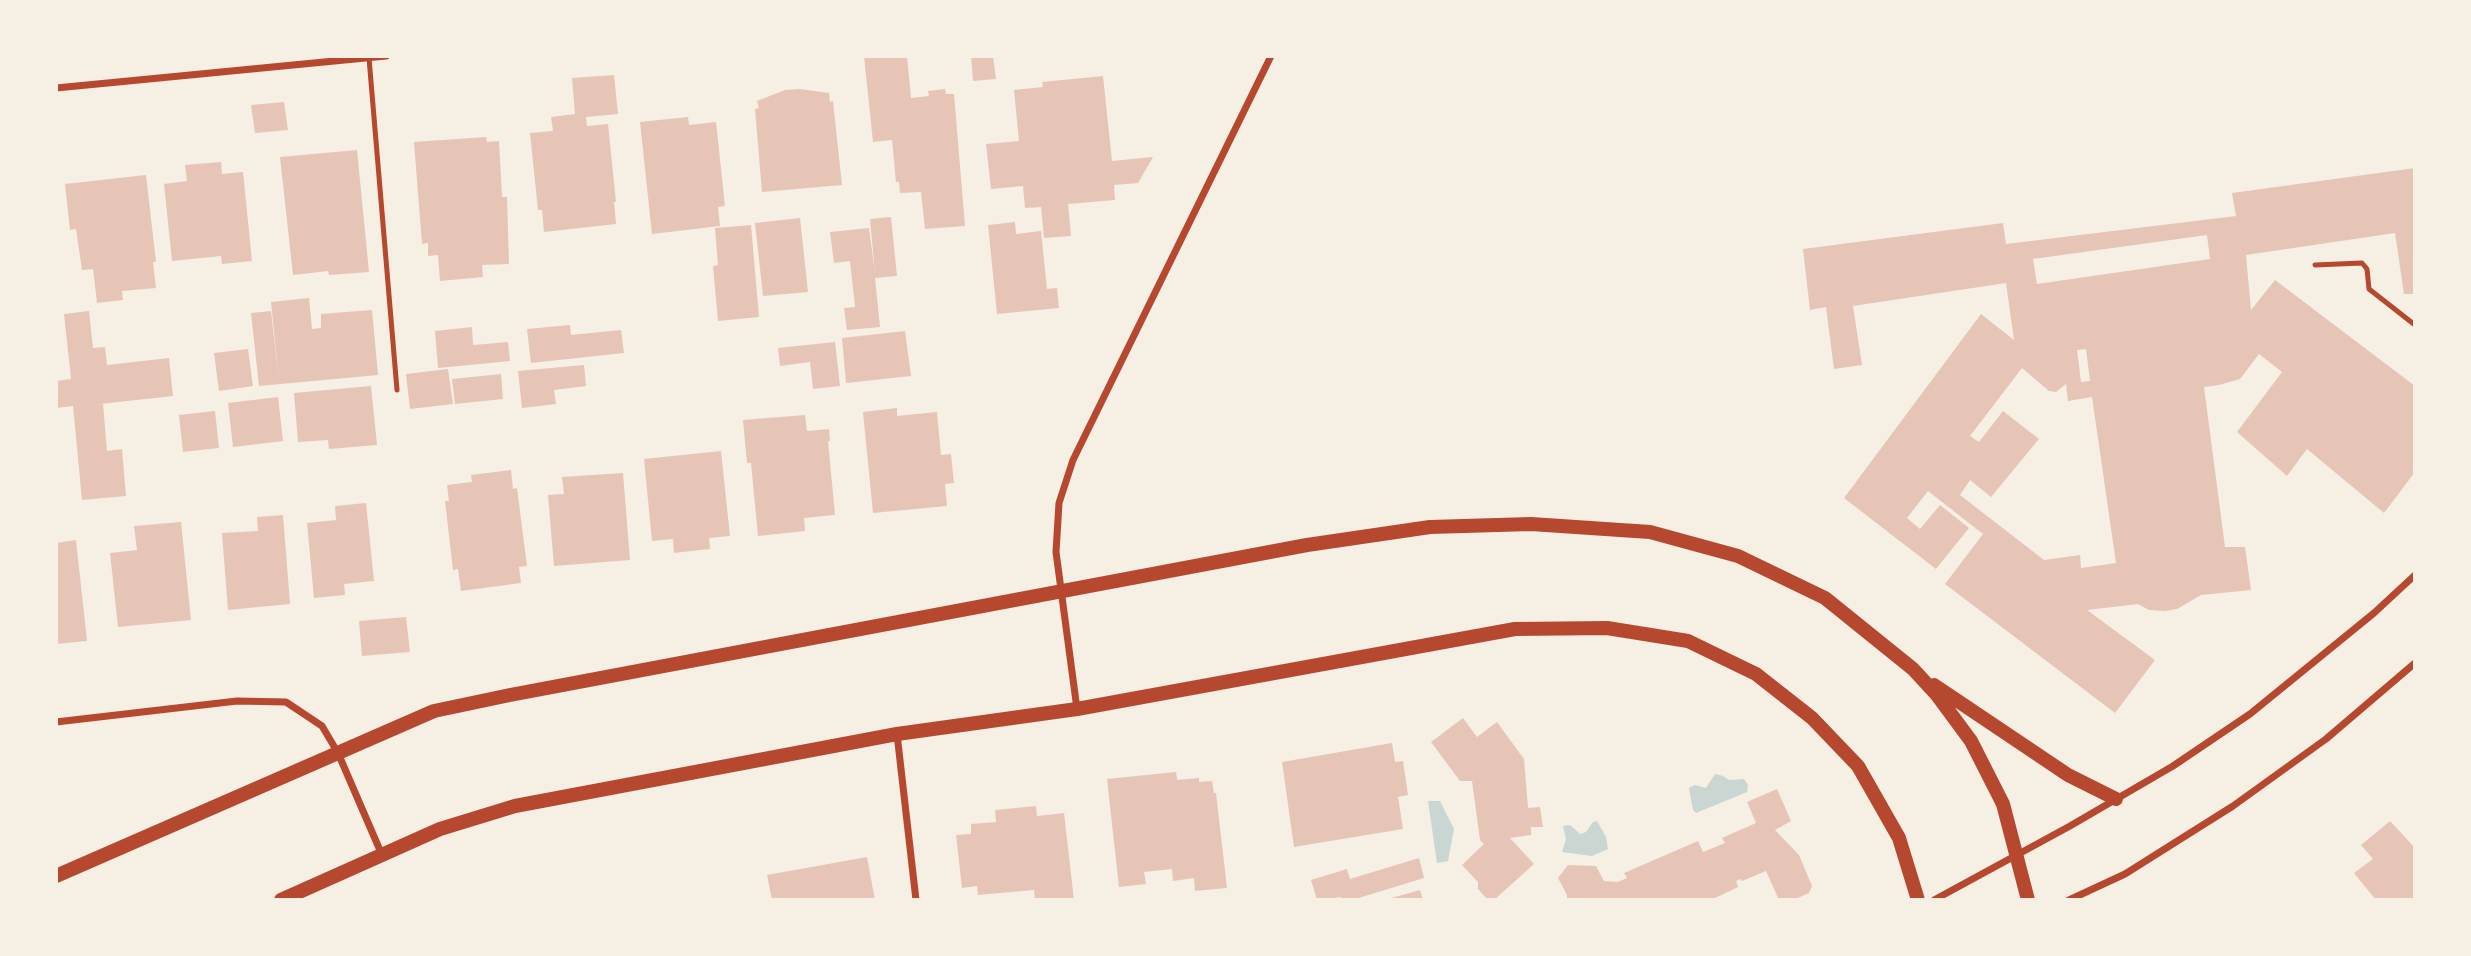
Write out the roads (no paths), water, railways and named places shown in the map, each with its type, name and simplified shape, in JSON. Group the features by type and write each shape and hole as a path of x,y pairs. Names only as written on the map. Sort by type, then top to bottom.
{"main road":[{"path":"56,876 434,712 537,689 1061,590 1307,545 1430,527 1531,524 1650,532 1738,556 1825,598 1962,706 2068,775 2116,799"},
{"path":"281,900 440,829 515,806 897,734 1077,709 1515,629 1607,628 1688,641 1756,674 1812,718 1858,766 1899,838 1918,900"},
{"path":"1913,669 1937,695 1971,741 2003,804 2028,900"}],"street":[{"path":"56,88 386,56"},
{"path":"1077,709 1056,552 1059,503 1073,460 1271,56"},
{"path":"1934,900 2173,766 2250,713 2415,575"},
{"path":"2069,900 2125,874 2232,806 2326,738 2415,663"},
{"path":"56,722 237,701 286,702 322,726 338,753 382,855"},
{"path":"897,734 916,900"}],"lane":[{"path":"369,57 397,390"},
{"path":"2315,265 2362,263 2367,269 2369,289 2415,325"}]}
